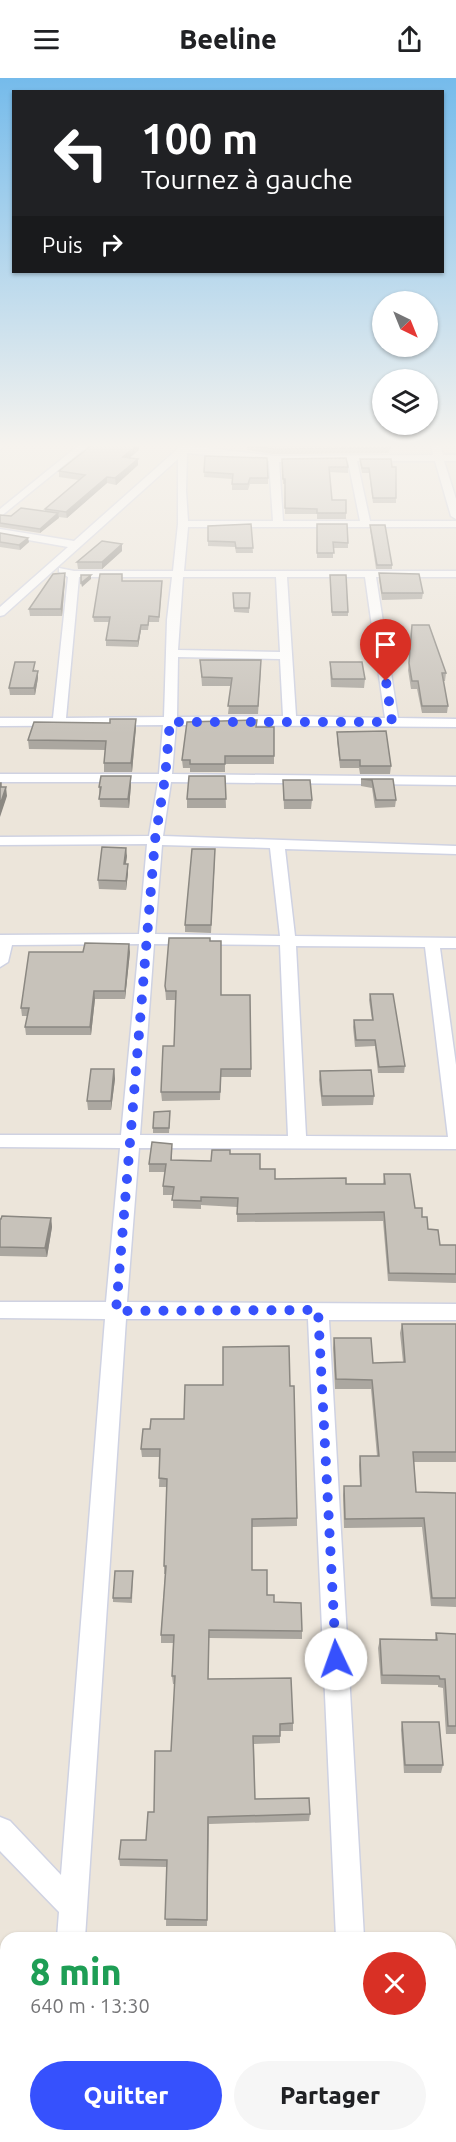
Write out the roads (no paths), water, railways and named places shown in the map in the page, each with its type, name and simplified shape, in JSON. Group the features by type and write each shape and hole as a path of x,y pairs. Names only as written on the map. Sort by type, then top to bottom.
{"street":[{"path":"54,541 76,545"},
{"path":"0,613 80,541"},
{"path":"72,1932 116,1311 155,840 165,778 170,722 172,653 181,541"},
{"path":"53,566 73,574 456,574"},
{"path":"59,722 73,574"},
{"path":"281,574 290,720"},
{"path":"370,574 392,722"},
{"path":"172,653 286,656"},
{"path":"0,722 290,720 456,723"},
{"path":"0,778 456,781"},
{"path":"0,841 155,840 456,850"},
{"path":"277,844 288,941 297,1142"},
{"path":"0,962 2,940 147,939 456,943"},
{"path":"432,943 456,1135"},
{"path":"0,1141 456,1143"},
{"path":"0,1310 456,1312"},
{"path":"318,1310 350,1932"},
{"path":"0,1831 74,1906"}]}
